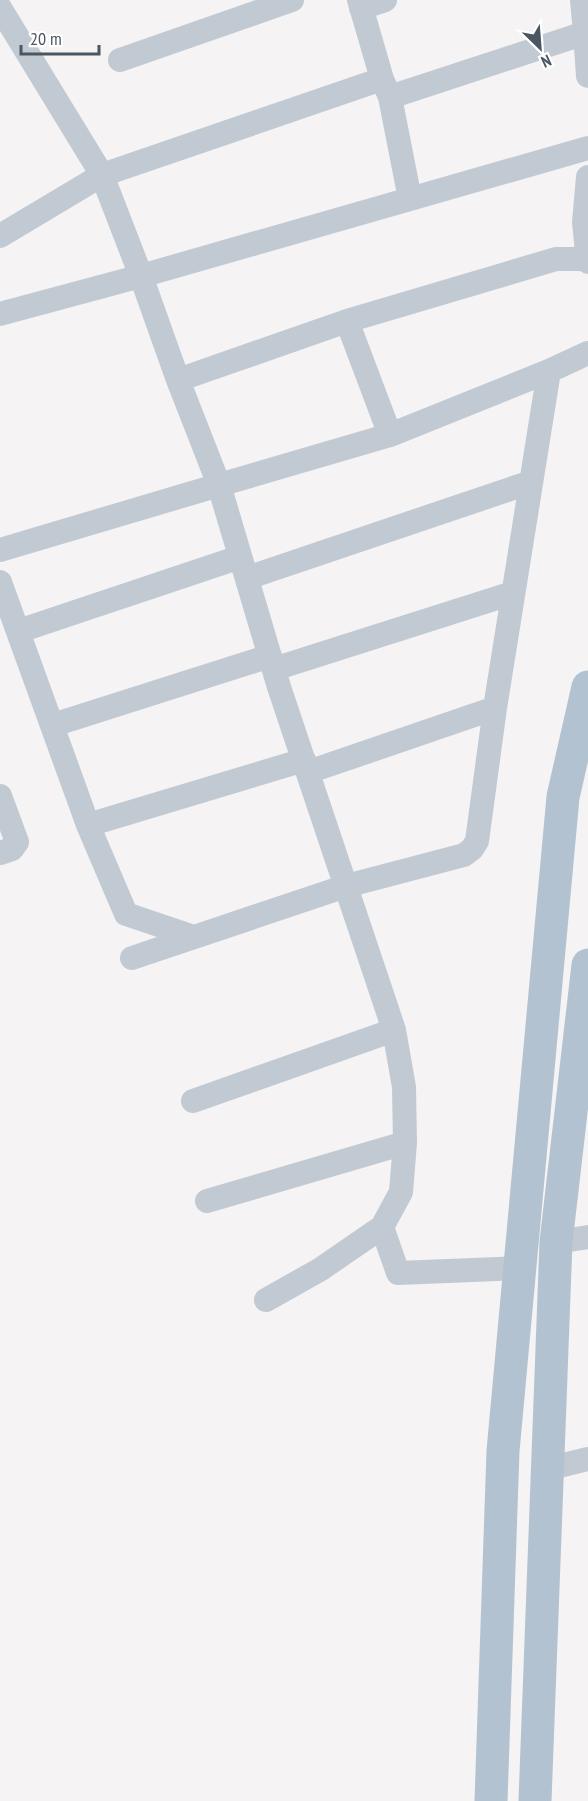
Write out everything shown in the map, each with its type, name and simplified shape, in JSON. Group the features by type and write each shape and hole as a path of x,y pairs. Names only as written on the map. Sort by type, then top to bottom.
{"main road":[{"path":"491,1801 503,1451 563,797 588,687"},
{"path":"535,1801 556,1242 588,964"}],"street":[{"path":"120,60 292,0"},
{"path":"385,0 360,4 386,88 410,199"},
{"path":"582,0 588,76"},
{"path":"0,8 102,175 141,276 178,380 219,484 272,663 394,1030 404,1087 405,1143 401,1192 382,1227 321,1269 266,1300"},
{"path":"0,236 102,175 386,88 585,33"},
{"path":"0,314 588,148"},
{"path":"178,380 347,321 556,259 588,260 584,222 588,177"},
{"path":"347,321 390,435"},
{"path":"0,550 390,435 588,353"},
{"path":"132,958 346,886 464,855 472,849 477,841 495,708 549,371"},
{"path":"10,622 243,567 531,482"},
{"path":"0,582 10,622 53,725 88,825 126,914 194,937"},
{"path":"53,725 513,593"},
{"path":"88,825 306,766 495,708"},
{"path":"0,796 17,842 12,849 0,853"},
{"path":"193,1101 394,1030"},
{"path":"207,1201 405,1143"},
{"path":"382,1227 398,1273 520,1268"},
{"path":"556,1242 588,1237"},
{"path":"547,1469 588,1459"}]}
